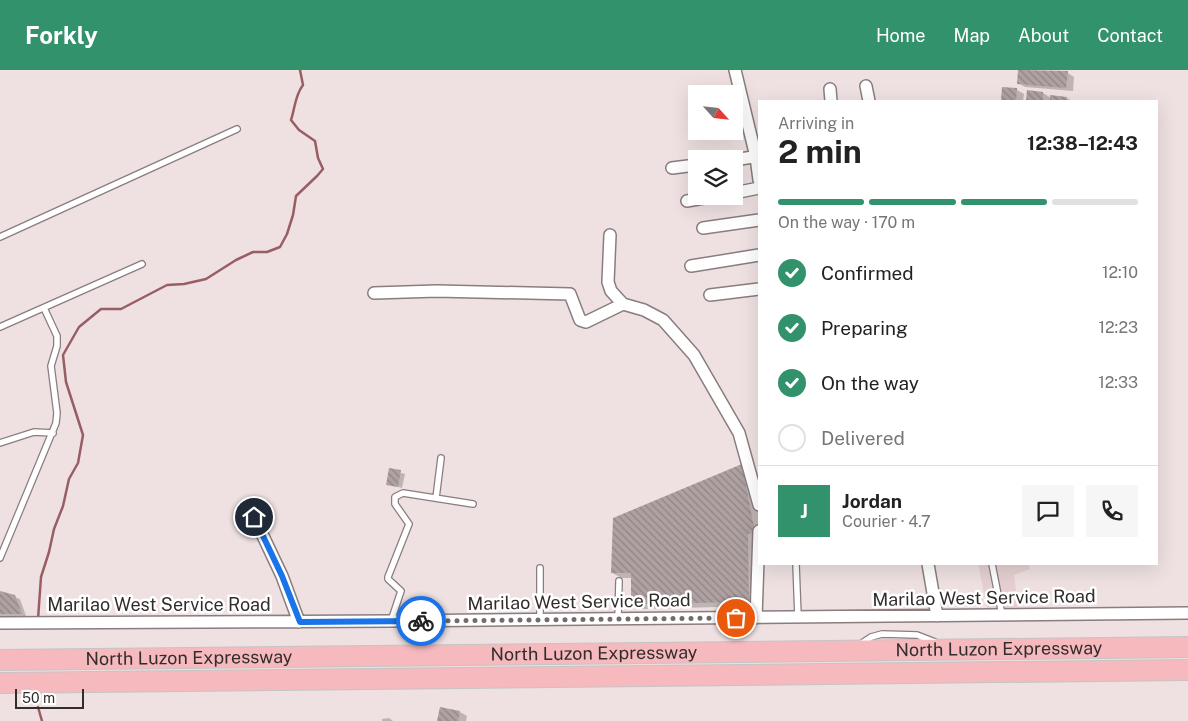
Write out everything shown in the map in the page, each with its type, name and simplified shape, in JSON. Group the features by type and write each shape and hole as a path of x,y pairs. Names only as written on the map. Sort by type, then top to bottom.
{"highway":[{"name":"North Luzon Expressway","path":"0,660 1188,648"},
{"name":"North Luzon Expressway","path":"0,683 1188,670"}],"street":[{"path":"735,70 757,156 743,158"},
{"path":"866,86 869,100"},
{"path":"672,168 688,166"},
{"path":"743,191 758,188"},
{"path":"703,228 758,220"},
{"path":"610,235 608,282 612,291 623,304 644,310 664,320 694,355 739,433 758,501"},
{"path":"690,266 758,255"},
{"path":"710,295 758,289"},
{"path":"374,294 438,290 570,294 580,320 586,322 623,304"},
{"path":"254,517 282,576 300,622"},
{"path":"756,618 758,561"},
{"path":"928,565 937,616"},
{"name":"Marilao West Service Road","path":"0,623 540,620 1188,613"}],"lane":[{"path":"0,237 237,129"},
{"path":"0,327 142,264"},
{"path":"0,558 53,433 57,413 51,366 57,336 44,308"},
{"path":"0,443 34,432 53,433"},
{"path":"436,498 440,458"},
{"path":"392,621 401,591 388,577 409,524 396,504 395,497 403,493 473,504"},
{"path":"796,565 798,617"},
{"path":"992,565 1002,616"},
{"path":"540,568 540,620"},
{"path":"618,619 619,581"}],"shaded area":[{"path":"978,565 1029,565 1030,569 1014,575 1018,607 987,609"}],"building":[{"path":"1018,70 1068,71 1066,88 1017,84"},
{"path":"1002,87 1017,88 1016,100 1001,100"},
{"path":"1027,90 1043,92 1043,100 1026,100"},
{"path":"1050,95 1067,97 1067,100 1050,100"},
{"path":"742,464 755,533 748,534 749,602 631,604 631,573 611,573 613,518"},
{"path":"389,468 401,470 398,487 386,485"},
{"path":"0,591 15,595 22,614 0,614"},
{"path":"440,707 460,711 458,721 437,721"}],"waterway":[{"path":"38,619 41,577 54,529 63,506 69,479 78,463 83,435 66,382 63,355 79,327 101,309 121,309 167,285 184,284 206,279 236,260 253,252 267,252 280,247 287,234 293,215 296,196 323,169 318,158 315,141 299,130 291,120 297,97 303,85 300,70"},
{"path":"38,707 42,721"}],"way so far":[{"path":"421,621 736,618"}],"route":[{"path":"254,517 282,576 300,622 421,621"}]}
